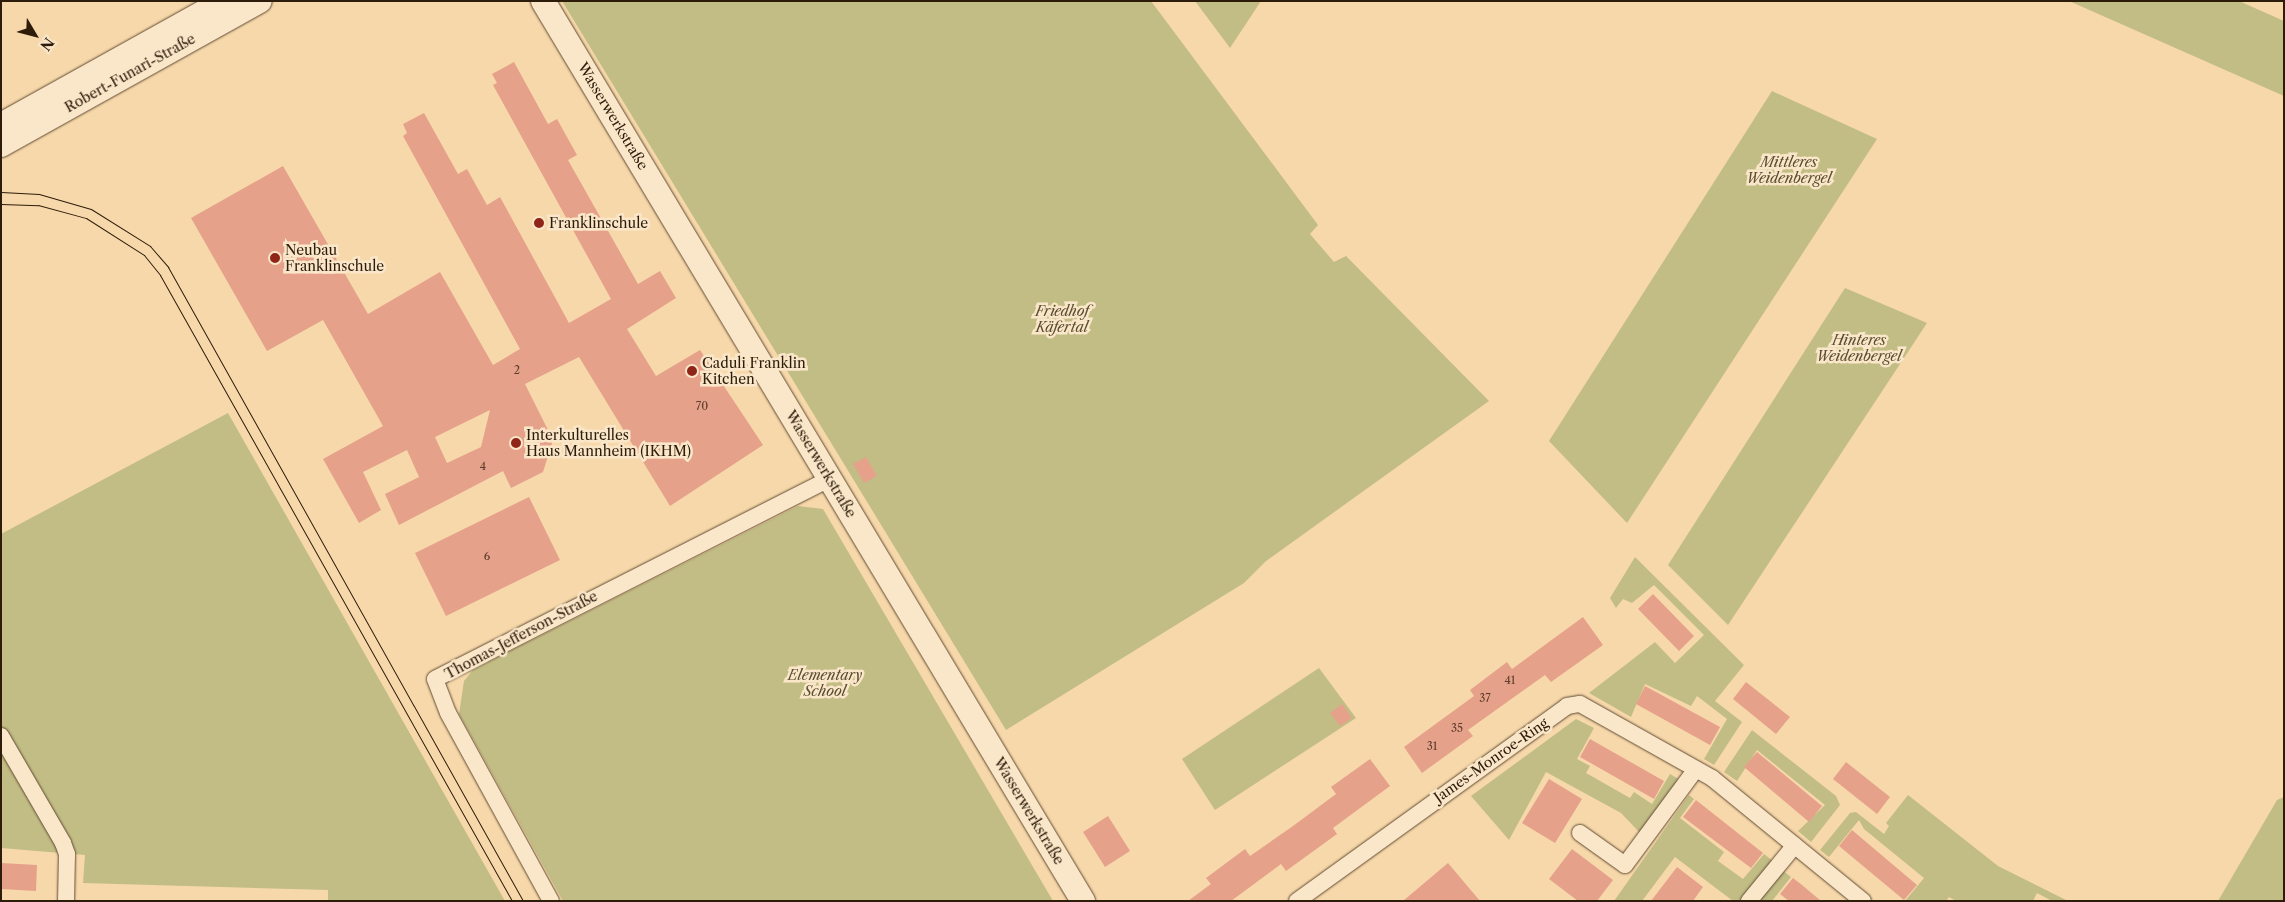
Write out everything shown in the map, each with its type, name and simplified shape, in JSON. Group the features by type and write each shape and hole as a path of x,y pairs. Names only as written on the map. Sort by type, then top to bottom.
{"street":[{"name":"Robert-Funari-Straße","path":"1,125 224,1"},
{"name":"Robert-Funari-Straße","path":"1,145 260,1"},
{"name":"Wasserwerkstraße","path":"543,1 1083,901"},
{"name":"Thomas-Jefferson-Straße","path":"551,901 448,712 435,680 830,479"},
{"name":"James-Monroe-Ring","path":"1297,901 1571,704 1590,708 1696,769 1795,845 1863,901"},
{"path":"1,736 65,849 66,901"},
{"path":"1580,833 1625,865 1696,769"},
{"path":"1749,901 1795,845"}],"green space":[{"name":"Friedhof Käfertal","path":"562,1 1151,1 1318,225 1310,234 1334,262 1346,256 1489,401 1266,561 1244,583 1006,730"},
{"path":"1195,1 1261,1 1230,48"},
{"path":"2069,1 2239,1 2284,21 2284,96"},
{"name":"Mittleres Weidenbergel","path":"1772,91 1877,139 1627,523 1549,441"},
{"name":"Hinteres Weidenbergel","path":"1845,288 1927,323 1728,625 1668,565"},
{"path":"228,413 505,901 328,901 328,890 83,883 85,855 1,848 1,534"},
{"name":"Elementary School","path":"798,506 823,509 1053,901 563,901 459,714 464,681 473,670"},
{"path":"1635,557 1744,665 1715,701 1742,722 1714,765 1704,759 1727,719 1697,696 1691,706 1645,684 1631,717 1589,693 1655,642 1675,663 1704,635 1654,585 1632,603 1623,599 1616,608 1610,598"},
{"path":"1319,668 1356,718 1215,810 1182,759"},
{"path":"1576,719 1594,728 1577,759 1590,766 1586,773 1630,798 1634,792 1652,804 1670,774 1680,780 1640,833 1621,813 1546,772 1509,840 1471,796"},
{"path":"1752,730 1836,796 1840,805 1811,842 1798,831 1825,805 1757,750 1737,781 1724,772"},
{"path":"1689,795 1694,799 1680,818 1724,852 1718,861 1743,879 1764,854 1773,861 1741,901 1733,901 1675,857 1642,901 1614,901"},
{"path":"1908,795 1998,866 2068,901 2052,901 2037,893 2033,901 1956,901 1949,897 1946,901 1905,901 1924,878 1864,829 1859,820 1829,857 1820,850 1850,813 1856,812 1884,834 1889,826 1886,823"},
{"path":"2284,797 2284,901 2218,901 2277,800"},
{"path":"1782,870 1791,877 1772,901 1757,901"}],"building":[{"path":"514,62 548,124 557,119 577,155 568,160 638,284 660,271 676,298 627,329 656,376 700,350 763,445 670,506 579,357 525,384 553,440 543,472 511,488 503,471 399,525 385,494 419,477 407,450 363,472 381,510 359,523 323,459 383,426 323,320 267,351 191,218 283,166 368,314 440,272 493,365 520,349 403,136 407,133 403,124 424,113 458,174 467,169 487,205 500,197 569,323 611,299 493,85 497,83 492,74","holes":["490,410 481,447 447,463 435,437"]},
{"path":"866,457 877,476 864,483 853,464"},
{"path":"529,497 560,560 446,616 415,553"},
{"path":"1653,594 1694,636 1679,651 1638,609"},
{"path":"1583,617 1603,645 1551,682 1545,675 1468,730 1473,736 1422,773 1404,747 1474,696 1470,690 1507,662 1512,669"},
{"path":"1746,682 1790,717 1776,734 1733,699"},
{"path":"1645,686 1720,727 1710,745 1636,704"},
{"path":"1342,704 1352,718 1340,726 1330,713"},
{"path":"1590,739 1664,781 1654,799 1580,757"},
{"path":"1757,752 1822,806 1809,822 1744,767"},
{"path":"1370,759 1390,786 1333,828 1337,834 1286,871 1281,864 1231,901 1188,901 1211,884 1206,878 1245,849 1250,856 1293,826 1336,794 1331,787"},
{"path":"1846,762 1890,797 1877,814 1833,779"},
{"path":"1549,779 1582,799 1555,843 1522,823"},
{"path":"1696,800 1763,853 1751,868 1683,817"},
{"path":"1108,816 1130,851 1105,867 1083,832"},
{"path":"1852,830 1917,885 1904,900 1839,846"},
{"path":"1572,849 1613,880 1597,901 1578,901 1549,879"},
{"path":"1,863 37,865 36,891 1,889"},
{"path":"1448,863 1480,901 1403,901 1442,868"},
{"path":"1677,867 1703,887 1693,901 1651,901"},
{"path":"1793,878 1821,901 1789,901 1780,894"}],"tram line":[{"path":"1,192 39,194 91,209 150,246 168,267 523,901"},
{"path":"1,204 38,205 86,218 144,255 160,275 512,901"}],"place":[{"name":"Franklinschule","path":"539,223"},
{"name":"Neubau Franklinschule","path":"275,258"},
{"name":"Caduli Franklin Kitchen","path":"692,371"},
{"name":"Interkulturelles Haus Mannheim (IKHM)","path":"516,443"}]}
